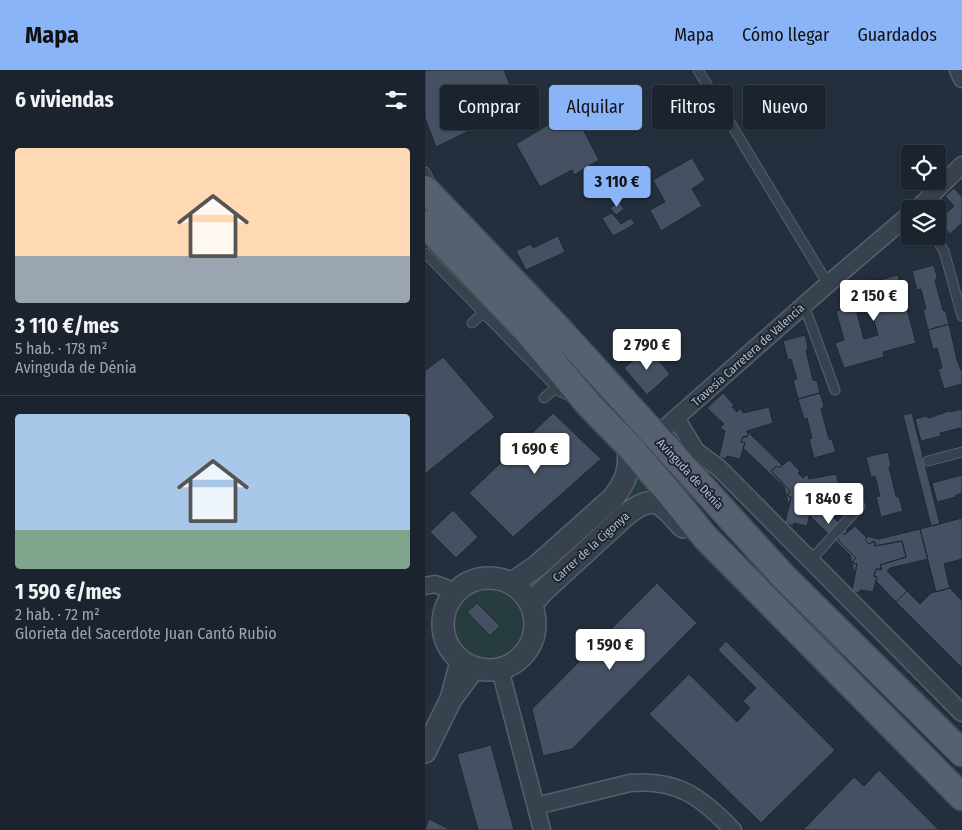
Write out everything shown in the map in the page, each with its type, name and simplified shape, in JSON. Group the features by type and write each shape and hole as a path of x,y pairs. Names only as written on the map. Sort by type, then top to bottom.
{"main road":[{"name":"Avinguda de Dénia","path":"432,195 556,326 651,433 783,576 962,753"},
{"path":"425,224 526,330 589,405 627,445 705,536 962,797"}],"street":[{"path":"958,70 962,79"},
{"path":"926,200 962,166"},
{"name":"Travesía Carretera de Valencia","path":"651,433 664,429 901,222"},
{"name":"Avinguda de Dénia","path":"677,418 696,451 719,468 962,713"},
{"name":"Carrer de la Cigonya","path":"511,584 537,566 613,498 623,485 628,472 627,445"},
{"name":"Carrer de la Cigonya","path":"531,605 551,583 639,504 658,503 666,508 687,532 705,536"},
{"path":"487,578 504,580 511,584 519,590 531,605 535,618 535,631 531,644 523,656 513,664 500,669 487,671 468,665 453,654 447,644 443,628 445,612 449,601 456,592 470,583 487,578"},
{"path":"425,586 435,584 456,592"},
{"path":"425,752 468,665"},
{"path":"500,669 542,830"},
{"path":"536,806 630,783 659,783 687,792 700,799 712,808 733,830"}],"lane":[{"path":"698,70 828,284"},
{"path":"425,172 432,195"},
{"path":"940,245 944,250 962,316"},
{"path":"425,253 556,388 589,405"},
{"path":"803,307 809,316 835,390"},
{"path":"473,323 483,313"},
{"path":"544,398 556,388"},
{"path":"928,461 962,452"},
{"path":"811,560 860,506"}],"green space":[{"path":"638,476 652,492 532,589 530,584 532,581 623,501 632,489"},
{"path":"489,589 509,595 519,605 525,625 519,645 509,655 489,661 469,655 459,645 453,625 459,605 469,595"}],"building":[{"path":"425,70 504,70 510,85 440,85 440,130 471,130 436,147 425,118"},
{"path":"549,124 549,130 583,130 599,160 574,175 572,170 540,187 516,144"},
{"path":"692,158 705,180 692,189 702,206 661,231 650,210 665,202 653,180"},
{"path":"954,188 962,197 962,223 950,234 946,230 946,214 954,206 945,196"},
{"path":"619,201 624,209 616,215 610,208"},
{"path":"612,213 621,224 631,218 635,224 613,236 602,218"},
{"path":"558,236 565,252 526,270 516,251 531,244 533,248"},
{"path":"934,265 937,277 935,281 949,324 928,330 923,310 926,309 921,289 917,290 912,271"},
{"path":"898,275 916,343 883,352 884,357 844,368 835,343 844,340 836,311 848,308 844,290","holes":["869,302 878,335 864,339 855,306"]},
{"path":"949,324 957,360 962,372 962,384 944,389 938,369 942,368 937,348 933,349 928,330"},
{"path":"805,335 808,347 806,351 813,380 817,381 820,393 798,399 793,380 797,379 791,359 788,360 783,341"},
{"path":"648,348 670,374 647,395 624,368"},
{"path":"443,357 495,417 425,474 425,371"},
{"path":"723,393 734,405 732,407 737,412 740,408 743,413 769,407 773,423 747,431 748,436 743,437 741,442 745,443 740,459 727,456 726,459 719,457 725,431 720,428 724,424 707,408"},
{"path":"820,393 824,406 821,409 829,439 832,440 836,452 814,458 809,439 812,438 807,418 804,419 798,399"},
{"path":"962,409 962,430 960,428 940,433 941,436 921,441 915,419 926,416 929,418"},
{"path":"553,413 601,459 513,537 469,493"},
{"path":"912,413 940,524 931,526 903,415"},
{"path":"748,432 782,465 779,468 777,466 771,471 790,491 788,494 791,497 789,506 784,487 743,448 745,443 741,442 743,437 747,437"},
{"path":"888,452 891,465 889,467 896,496 899,497 903,511 881,517 876,497 880,496 875,476 871,477 866,457"},
{"path":"789,460 800,471 798,473 803,478 806,475 808,475 809,479 836,474 840,490 814,498 815,503 810,502 808,509 811,510 807,526 794,523 793,526 785,523 791,497 788,496 790,491 771,471 777,466 779,468"},
{"path":"962,475 962,493 956,495 956,497 937,502 932,483"},
{"path":"814,498 848,532 843,533 838,538 856,558 853,561 853,563 857,564 855,572 850,555 809,515 811,510 808,509 810,502 815,503"},
{"path":"453,510 478,537 456,558 430,532"},
{"path":"962,518 962,559 944,564 950,588 936,592 920,529"},
{"path":"855,526 867,538 865,540 869,544 875,542 875,546 902,541 906,557 880,565 881,570 876,569 874,576 877,577 873,592 860,590 859,593 852,591 857,564 853,563 853,561 856,558 838,538"},
{"path":"920,529 928,559 890,568 887,571 907,591 896,602 876,581 877,577 874,576 876,569 882,569 880,565 906,557 902,541 875,546 875,542 869,544 865,540 867,538 865,536 879,539"},
{"path":"657,583 697,623 572,749 543,756 532,709"},
{"path":"950,588 962,601 962,668 896,602 907,591 920,604 931,593"},
{"path":"477,603 500,626 490,636 467,612"},
{"path":"726,641 835,750 761,823 649,714 689,674 737,722 750,708 743,701 756,688 718,650"},
{"path":"491,745 514,830 478,830 457,754"},
{"path":"879,770 939,830 803,830 854,777 864,786"},
{"path":"429,819 451,830 425,830"}]}
